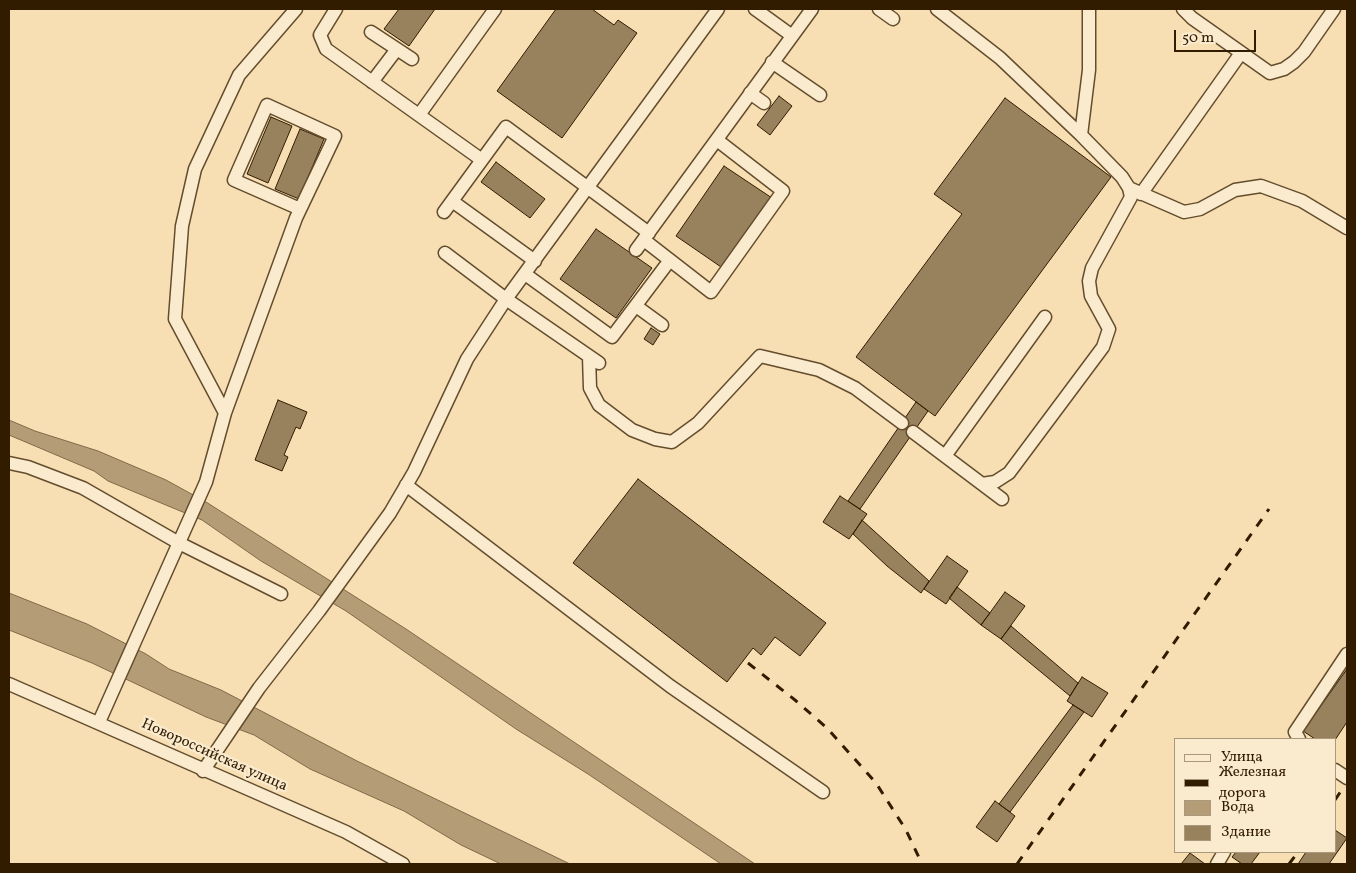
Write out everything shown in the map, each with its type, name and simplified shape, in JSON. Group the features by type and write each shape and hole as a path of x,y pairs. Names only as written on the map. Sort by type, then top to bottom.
{"street":[{"path":"225,413 175,318 182,226 195,169 239,75 296,9"},
{"path":"336,9 322,28 320,35 321,42 326,49 482,160"},
{"path":"418,115 496,9"},
{"path":"203,771 259,688 319,611 390,513 406,485 467,359 506,299 718,9"},
{"path":"755,9 792,35"},
{"path":"643,241 812,9"},
{"path":"878,9 893,19"},
{"path":"937,9 1000,58 1081,135 1135,191 1184,212 1200,209 1236,190 1261,186 1302,201 1347,228"},
{"path":"1081,135 1089,70 1089,9"},
{"path":"1183,9 1192,18 1270,73 1284,69 1304,52 1334,9"},
{"path":"372,32 412,59"},
{"path":"372,82 397,49"},
{"path":"982,484 995,482 1009,473 1102,347 1109,330 1091,296 1089,281 1092,268 1135,191 1241,53"},
{"path":"772,62 820,95"},
{"path":"750,93 764,103"},
{"path":"99,722 206,482 225,413 300,209 335,136 267,105 234,180 300,209"},
{"path":"534,261 448,206 506,127 587,188 643,241 711,292 783,191 717,140"},
{"path":"445,253 506,299 594,360 590,388 599,406 632,430 655,440 672,442 698,424 760,356 819,370 848,384 902,423"},
{"path":"525,274 612,337 670,260"},
{"path":"636,306 662,325"},
{"path":"945,456 1045,317"},
{"path":"913,432 1002,499"},
{"path":"9,463 28,467 83,488 178,543 281,594"},
{"path":"406,485 670,686 822,792"},
{"path":"1298,738 1295,732 1347,654"},
{"name":"Новороссийская улица","path":"9,684 99,722 203,771 346,832 403,864"},
{"path":"1336,771 1347,778"},
{"path":"1217,864 1223,853"}],"water":[{"path":"9,420 35,431 98,451 166,480 206,502 406,629 755,864 721,864 588,774 516,729 346,611 261,561 202,520 108,481 94,471 9,435"},
{"path":"9,593 87,624 146,654 169,669 221,690 357,761 570,864 501,864 461,845 404,811 310,769 254,735 206,717 92,663 9,630"}],"building":[{"path":"399,9 435,9 409,46 384,29"},
{"path":"556,9 592,9 614,25 618,20 637,33 562,138 497,91"},
{"path":"779,96 792,106 770,135 757,125"},
{"path":"1005,98 1111,177 935,416 856,357 962,214 934,194"},
{"path":"271,117 292,126 268,183 247,174"},
{"path":"300,129 324,139 299,199 275,189"},
{"path":"496,162 545,199 530,218 481,182"},
{"path":"724,166 772,198 724,269 676,236"},
{"path":"596,229 652,268 616,318 560,279"},
{"path":"651,328 660,334 653,345 644,339"},
{"path":"278,400 307,412 300,429 296,427 284,455 288,457 282,471 255,460"},
{"path":"916,402 928,411 860,509 848,501"},
{"path":"638,479 826,623 800,656 775,637 761,655 753,648 727,682 573,563"},
{"path":"840,496 867,514 849,539 823,522"},
{"path":"862,520 929,581 921,593 887,566 853,534"},
{"path":"947,556 968,571 946,604 924,589"},
{"path":"957,587 990,613 981,625 949,598"},
{"path":"1005,592 1025,606 1001,639 981,625"},
{"path":"1011,626 1078,683 1070,696 1001,639"},
{"path":"1347,669 1347,722 1336,738 1314,738 1303,731"},
{"path":"1082,677 1108,693 1092,717 1067,701"},
{"path":"1073,705 1084,712 1010,812 999,804"},
{"path":"995,801 1015,816 997,842 976,827"},
{"path":"1336,831 1347,838 1329,864 1298,864 1305,853 1336,853"},
{"path":"1190,853 1205,864 1181,864"},
{"path":"1235,853 1259,853 1251,864 1242,864 1232,857"}],"railway":[{"path":"1017,864 1269,509"},
{"path":"748,663 827,728 876,783 906,830 922,864"},
{"path":"1336,798 1345,785"},
{"path":"1289,864 1297,853"}]}
